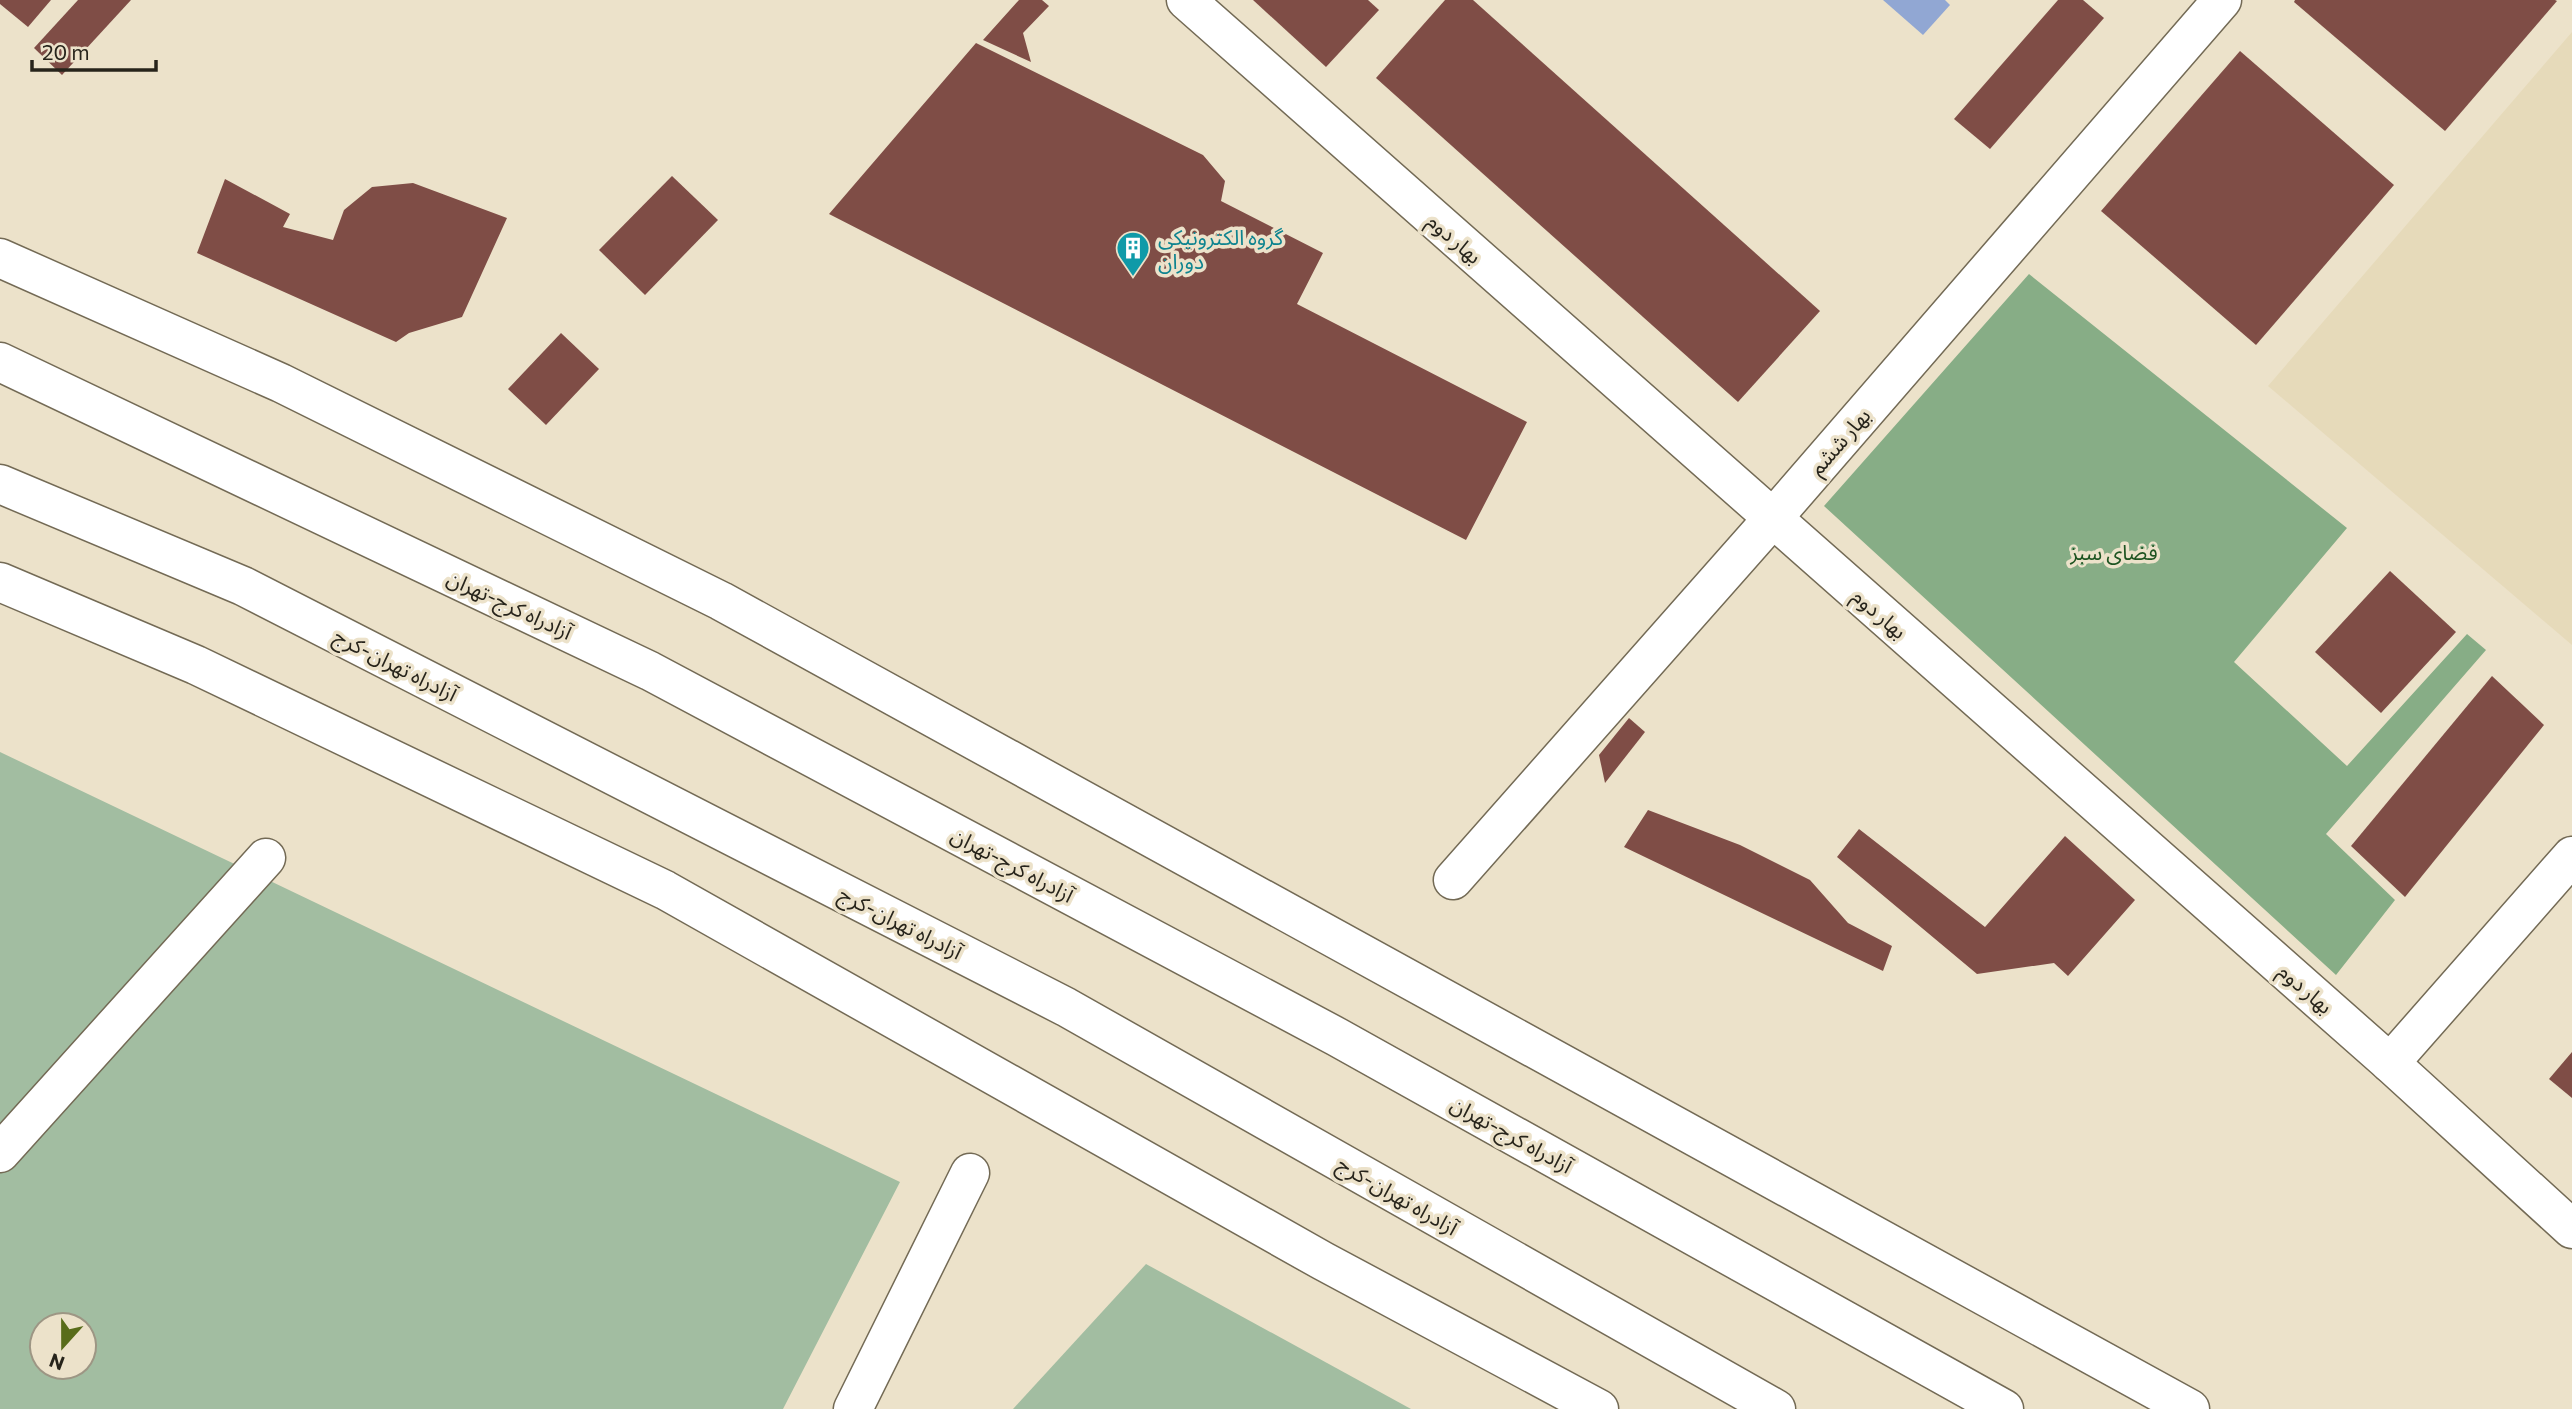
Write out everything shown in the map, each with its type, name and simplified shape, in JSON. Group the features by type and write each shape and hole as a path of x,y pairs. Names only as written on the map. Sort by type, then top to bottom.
{"main road":[{"name":"بهار دوم","path":"1186,0 2390,1063 2572,1230"},
{"name":"بهار ششم","path":"1453,880 1773,518 2222,0"},
{"path":"0,258 281,383 721,601 2190,1409"},
{"name":"آزادراه کرج-تهران","path":"0,362 662,677 1337,1037 2004,1409"},
{"name":"آزادراه تهران-کرج","path":"0,484 243,586 1066,1007 1776,1409"},
{"path":"0,582 196,665 665,890 1323,1261 1599,1409"},
{"path":"2390,1063 2572,856"},
{"path":"0,1153 266,858"},
{"path":"853,1409 970,1174"}],"shaded area":[{"path":"2572,32 2572,645 2268,386"}],"green space":[{"name":"فضای سبز","path":"2029,274 2347,528 2234,662 2347,766 2467,634 2486,650 2326,834 2395,900 2336,975 1824,506"},
{"path":"0,752 900,1182 783,1409 0,1409"},
{"path":"1146,1264 1411,1409 1013,1409"}],"water":[{"path":"1883,0 1945,0 1950,5 1923,35"}],"building":[{"path":"0,0 51,0 28,27 0,4"},
{"path":"78,0 131,0 62,75 34,48"},
{"path":"1019,0 1042,0 1049,6 1023,33 1031,62 983,40"},
{"path":"1253,0 1368,0 1379,10 1326,67"},
{"path":"1445,0 1473,0 1820,311 1738,402 1376,78"},
{"path":"2058,0 2083,0 2104,18 1990,149 1954,119"},
{"path":"2557,1 2445,131 2294,2"},
{"name":"گروه الکترونیکی دوران","path":"976,43 1203,155 1225,181 1221,201 1323,253 1297,304 1527,422 1466,540 829,214"},
{"path":"2240,51 2394,185 2256,345 2101,211"},
{"path":"672,176 718,220 645,295 599,250"},
{"path":"225,179 290,214 283,227 333,240 344,210 372,187 413,183 507,218 462,317 409,333 396,342 197,253"},
{"path":"561,333 599,369 546,425 508,389"},
{"path":"2390,571 2456,632 2381,713 2315,652"},
{"path":"2492,676 2544,725 2405,897 2351,846"},
{"path":"1629,718 1645,732 1605,783 1599,755"},
{"path":"1648,810 1740,845 1810,880 1848,923 1892,946 1883,971 1624,847"},
{"path":"1859,829 1985,927 2065,836 2135,900 2068,976 2054,963 1977,974 1837,857"},
{"path":"2572,1052 2572,1098 2549,1079"}],"place":[{"name":"گروه الکترونیکی دوران","path":"1133,278"}]}
